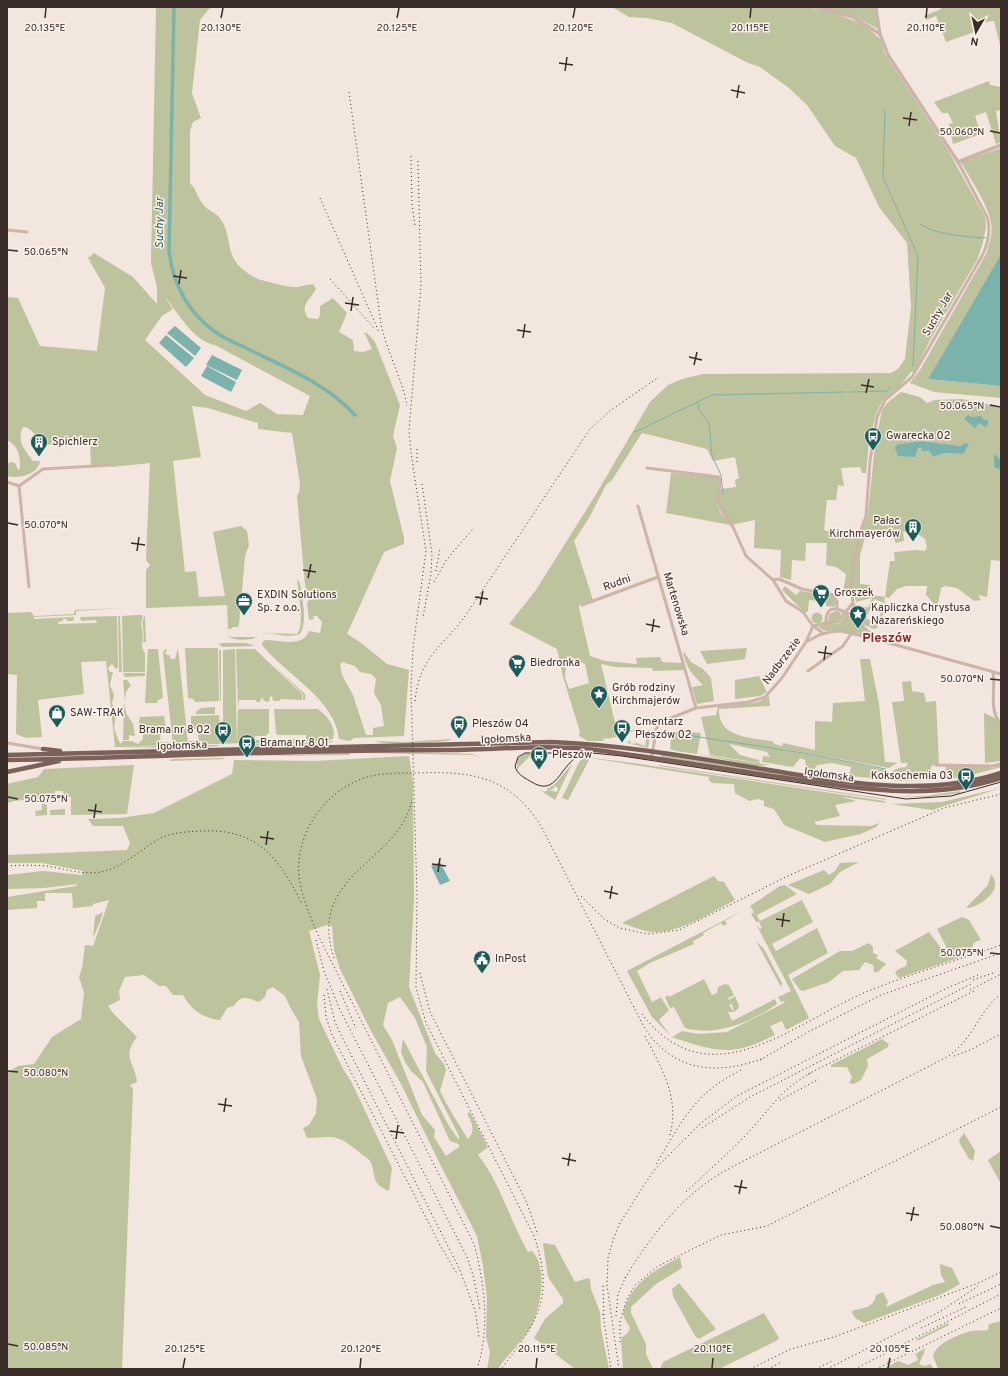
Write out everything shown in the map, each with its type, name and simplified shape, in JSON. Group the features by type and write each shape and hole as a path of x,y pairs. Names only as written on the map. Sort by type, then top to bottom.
{"main road":[{"name":"Igołomska","path":"7,760 84,756 552,742 600,745 833,780 888,785 943,785 975,780 1001,773"},
{"name":"Igołomska","path":"362,748 473,750 554,747 596,750 895,792 945,790 1001,778"},
{"path":"43,749 84,756"},
{"name":"Igołomska","path":"7,755 84,756"},
{"path":"7,772 84,756"}],"street":[{"path":"817,7 853,17 880,34"},
{"name":"Suchy Jar","path":"871,638 870,633 864,628 858,619 853,603 851,588 853,565 859,535 866,516 870,461 879,410 885,400 912,377 982,256 987,242 989,225 987,217 958,162 888,55 880,34 876,7"},
{"path":"958,162 1001,145"},
{"path":"7,230 27,232"},
{"path":"19,486 43,468 112,466"},
{"path":"646,468 719,477 720,483 718,500 721,509 733,527 746,556 773,580 786,601 803,612 813,626 823,633"},
{"path":"7,482 19,486"},
{"path":"19,486 29,587"},
{"name":"Martenowska","path":"638,506 696,708"},
{"name":"Rudni","path":"582,605 658,577"},
{"path":"773,580 782,580 810,592 833,595 837,602 837,609"},
{"path":"813,626 837,622 853,603"},
{"path":"826,623 829,612 837,609 858,619"},
{"path":"806,642 813,626"},
{"name":"Nadbrzezie","path":"652,757 655,731 659,723 696,708 749,702 765,697 782,678 806,642 823,633 841,631 1001,674"},
{"path":"808,671 842,646 851,634"},
{"path":"993,672 995,686 994,712 1001,724"},
{"path":"7,744 43,749"},
{"path":"936,765 993,766 1001,764"}],"green space":[{"path":"156,7 214,7 209,9 200,20 192,93 201,118 193,122 190,131 190,183 205,207 216,214 224,225 230,250 239,266 258,279 284,286 296,287 314,285 316,289 305,306 308,318 318,319 320,315 320,306 333,298 347,313 339,332 353,340 354,351 363,352 372,349 364,332 368,334 375,342 400,405 393,436 397,448 390,481 404,538 404,544 384,552 347,634 360,642 387,664 409,670 404,736 354,738 350,741 339,739 336,725 329,712 308,688 272,656 262,645 263,641 266,640 290,642 302,640 309,631 320,633 322,622 317,616 313,616 314,619 309,620 307,603 309,600 329,597 328,595 306,595 297,496 299,493 300,484 292,433 258,429 258,423 208,408 192,406 201,457 173,461 185,572 196,571 199,597 225,596 213,532 241,526 247,531 249,545 245,556 239,625 238,627 233,627 231,629 228,629 227,605 146,608 146,570 150,565 146,560 150,463 112,467 112,464 91,466 90,442 43,445 32,431 26,427 23,427 20,437 22,445 33,461 40,461 36,470 32,473 17,477 7,476 7,465 10,462 15,463 18,470 20,468 20,459 14,445 7,440 7,297 18,298 40,346 97,351 105,288 88,258 94,253 133,277 157,304 157,287 151,263","holes":["163,295 192,332 199,338 215,345 310,396 303,415 277,414 260,403 246,411 205,395 145,340 162,316 173,309","342,662 355,666 360,672 371,674 376,679 374,693 381,705 384,726 373,728 373,735 366,735 353,695 342,675 340,665"]},
{"path":"612,7 809,7 834,13 865,25 881,40 885,54 949,152 985,217 986,228 977,260 930,340 915,371 911,372 899,387 882,401 876,414 869,441 866,473 862,473 860,467 841,468 844,486 838,485 836,500 827,500 824,530 853,539 864,526 868,513 875,445 882,410 888,402 901,392 920,397 927,403 935,400 961,399 981,402 1001,409 1001,561 991,560 987,597 978,595 981,600 974,601 957,588 945,586 941,588 938,604 934,604 926,595 927,586 906,586 897,589 889,598 885,597 884,603 874,599 871,607 869,606 872,598 856,602 854,593 843,593 846,574 836,567 826,565 827,543 806,543 805,561 792,560 791,580 780,577 781,550 754,548 755,520 731,525 666,513 671,473 718,477 718,504 721,513 725,517 719,500 720,489 736,487 735,480 739,478 735,457 713,461 707,449 642,433 612,480 606,485 589,518 574,541 593,600 580,604 579,608 590,656 605,661 637,664 636,658 660,657 662,662 683,663 685,670 653,671 652,668 615,667 601,664 618,735 643,727 616,737 606,739 603,738 604,741 588,741 579,736 580,732 563,677 557,649 509,624 536,590 595,496 650,402 668,385 682,379 703,374 891,373 898,369 905,359 911,307 907,243 879,207 856,158 835,146 807,105 789,88 760,67 746,62 672,23 647,18 629,17","holes":["923,441 960,446 965,443 963,454 945,453 933,457 929,451 921,451 922,448 918,448 915,456 905,455 898,444","889,530 896,543 904,541 903,532 915,532 925,539 927,547 925,551 916,550 894,552 895,561 890,561 885,597 872,595 873,589 870,585 860,584 860,555 866,534","567,656 585,664 589,683 569,689 565,677"]},
{"path":"823,7 875,7 878,29 856,17"},
{"path":"941,7 1001,7 1001,49 994,21 976,23 977,31 946,42 936,16 926,20 924,16 941,9"},
{"path":"989,81 990,85 1001,87 1001,110 996,111 1001,142 996,144 986,112 975,116 981,134 953,144 949,124 953,123 948,113 942,113 934,102"},
{"path":"1001,148 1001,254 928,379 1001,386 1001,398 934,392 910,383 920,370 986,254 991,236 990,217 987,209 979,192 961,162"},
{"path":"297,579 300,583 304,609 304,623 300,634 287,636 267,633 297,634 301,624 301,616"},
{"path":"785,586 796,595 800,591 832,596 836,603 834,607 826,606 826,602 809,600 808,611 805,613 782,590"},
{"path":"885,602 887,605 877,628 870,628 872,621 877,623"},
{"path":"871,607 866,618 871,621 869,627 864,625 861,621 863,618 856,608"},
{"path":"123,608 76,611 76,615 34,617 34,619 74,617 73,621 63,619 63,621 58,622 58,624 97,623 96,620 81,621 80,617 117,616 118,667 116,669 112,664 108,668 110,672 113,672 110,685 114,695 112,703 116,714 114,728 120,744 123,741 132,741 138,744 143,739 143,732 138,728 140,717 164,716 166,728 161,731 160,742 171,742 173,744 163,654 164,650 167,649 165,654 169,655 171,659 175,659 178,648 188,743 188,741 199,741 197,730 191,728 191,716 219,715 221,743 223,734 223,650 235,649 237,742 238,709 269,709 269,733 265,736 255,736 255,740 306,739 306,735 276,734 274,709 318,709 331,723 334,732 333,739 325,741 176,745 176,743 173,745 115,747 106,661 81,662 84,694 38,700 42,737 26,738 16,734 17,675 7,674 7,613 31,612 34,616 74,614 75,610"},
{"path":"836,611 841,612 840,616 835,622 828,622 829,614"},
{"path":"817,612 821,614 823,618 821,622 817,624 813,622 811,618 813,614"},
{"path":"846,614 858,621 869,634 869,637 842,630 825,631 818,627 824,624 838,624"},
{"path":"143,615 141,624 143,635 142,647 145,654 145,672 123,672 122,616"},
{"path":"145,615 146,642 143,642 143,618"},
{"path":"118,616 120,616 122,672 119,672"},
{"path":"263,633 265,633 253,638 245,640 238,640 230,637 228,635 232,637 255,637"},
{"path":"219,643 246,643 255,646 222,647"},
{"path":"185,648 218,648 219,701 195,702 193,699 188,698"},
{"path":"747,648 745,659 707,664 700,651"},
{"path":"148,649 158,649 163,698 158,700 157,703 145,703"},
{"path":"236,649 255,649 302,694 302,700 280,699 280,701 273,701 272,696 270,697 269,702 264,701 262,697 260,702 257,702 256,700 239,700 238,708"},
{"path":"219,650 221,650 221,701 220,701"},
{"path":"684,652 691,662 703,669 711,678 714,701 697,704 692,687 703,685 689,668 683,653"},
{"path":"860,659 870,659 879,704 885,762 901,763 897,763 889,768 768,746 888,770 883,779 849,776 851,767 832,763 817,765 814,770 807,770 805,760 800,758 793,767 762,762 763,756 770,757 767,752 729,744 740,755 759,760 760,763 710,755 701,717 716,715 718,707 758,702 769,696 770,706 719,709 720,719 724,726 738,735 774,742 774,744 782,746 783,743 815,750 815,721 832,722 833,703 865,701"},
{"path":"273,665 305,694 305,700 303,700 303,694"},
{"path":"123,673 145,673 145,676 125,677"},
{"path":"759,676 767,692 760,696 735,699 735,680"},
{"path":"123,680 127,680 131,685 126,692 125,701"},
{"path":"911,681 912,691 924,693 926,702 936,701 939,764 931,766 930,780 896,781 892,776 893,771 906,767 908,763 901,763 892,702 904,701 902,682"},
{"path":"124,702 126,713 133,724 135,736 129,735 129,740 123,740"},
{"path":"215,707 215,714 196,714 196,712 201,708"},
{"path":"984,713 995,718 1001,726 1001,761 985,763"},
{"path":"648,730 651,731 648,748 631,744 637,743 645,746"},
{"path":"672,731 701,733 697,754 661,749 677,751 670,749"},
{"path":"451,740 412,744 381,743 376,741 404,742"},
{"path":"334,741 329,743 242,746 243,744"},
{"path":"173,746 172,748 115,747"},
{"path":"176,746 219,746 178,748"},
{"path":"420,752 473,754 480,758 473,755 365,753"},
{"path":"350,753 349,755 263,756"},
{"path":"526,753 545,757 530,756 517,769 517,759"},
{"path":"698,754 770,765 754,766"},
{"path":"661,755 834,782 883,788 827,782 771,774 661,757"},
{"path":"409,756 413,783 414,900 409,987 435,1053 444,1064 446,1070 440,1091 468,1139 473,1130 472,1123 467,1114 470,1112 488,1147 478,1155 493,1177 528,1252 532,1251 540,1266 540,1297 532,1325 498,1369 487,1369 490,1353 486,1336 487,1298 477,1236 401,1084 371,1031 340,969 334,950 332,926 327,925 309,931 320,975 317,1004 319,1019 343,1069 351,1081 392,1168 389,1191 379,1185 376,1181 370,1161 345,1141 334,1137 307,1138 303,1128 309,1125 316,1113 317,1099 301,1056 299,1022 285,996 273,987 267,990 265,997 259,1002 248,998 242,998 234,1006 227,1008 220,1020 203,1015 190,1005 183,995 173,995 166,986 159,986 144,975 125,977 119,991 120,1000 108,1006 137,1037 132,1044 129,1055 137,1082 130,1085 133,1089 122,1369 7,1369 7,1073 18,1066 34,1064 52,1037 81,1019 84,993 79,977 82,968 85,945 93,946 109,900 93,904 93,906 73,908 72,893 45,893 45,901 37,901 37,908 7,910 7,897 76,886 77,884 44,888 7,889 7,875 43,871 82,875 83,871 42,863 7,863 7,855 127,850 130,843 123,826 93,826 88,819 120,818 154,813 232,774 234,760 315,761","holes":["400,997 415,1018 427,1047 426,1071 459,1136 459,1140 449,1126 403,1039 401,1052 411,1071 423,1082 450,1141 459,1144 459,1147 446,1156 434,1137 435,1130 422,1115 392,1040 383,1025 388,1003"]},
{"path":"584,757 884,801 886,803 842,797 856,801 835,805 840,816 814,822 817,825 871,826 880,823 876,827 861,834 825,842 784,825 774,809 764,806 764,801 758,799 749,801 735,793 734,784 712,783 708,779 710,777 590,758 568,800 562,798 579,762"},
{"path":"172,759 226,759 169,761"},
{"path":"660,762 840,788 857,792"},
{"path":"572,764 555,800 540,790 545,792 548,790 547,789 554,785","holes":["555,786 558,788 557,792 549,790 553,789"]},
{"path":"134,765 127,814 71,815 71,797 64,797 63,791 55,791 55,797 7,803 7,784 38,777 44,769"},
{"path":"984,765 993,768 1001,765 1001,767 964,777 944,779 946,766"},
{"path":"659,766 886,799 886,800"},
{"path":"1001,788 932,810 891,804 942,802"},
{"path":"960,791 960,793 928,797 892,797 925,796"},
{"path":"42,803 47,805 47,815 36,816 35,811 42,810"},
{"path":"65,809 65,815 50,815 50,810"},
{"path":"859,862 840,872 830,884 809,894 788,885 824,870 829,875 835,871 840,863"},
{"path":"991,874 995,883 994,890 984,901 970,908 966,908 988,885"},
{"path":"714,876 718,881 724,882 735,900 695,921 674,929 652,932 640,930 622,923"},
{"path":"785,885 797,894 757,915 760,921 802,900 813,922 772,944 776,951 817,928 828,953 788,975 809,1018 786,1030 782,1021 770,1026 775,1035 747,1047 736,1049 725,1050 703,1047 672,1037 682,1031 698,1034 727,1032 784,1003 785,1001 781,1002 778,997 791,991 756,924 760,929 762,928 759,922 756,922 751,914 754,912 750,906 780,886"},
{"path":"742,911 725,921 727,924 723,926 721,923 703,933 704,935 693,941 694,944 650,963 637,971 652,1002 660,998 660,996 669,1010 659,1020 670,1035 652,1017 627,971"},
{"path":"103,912 100,922 93,938 95,916"},
{"path":"962,917 969,920 981,940 974,943 970,954 899,978 895,973 897,970 906,966 907,961 895,951 929,932 941,948 945,949 946,946 937,929"},
{"path":"756,941 764,949 782,983 781,987"},
{"path":"869,943 873,947 873,953 878,955 876,958 886,964 878,972 874,972 873,965 865,962 859,970 843,971 829,982 803,991 800,990 792,979 840,951 852,951"},
{"path":"704,979 712,995 717,993 718,987 725,984 729,985 734,995 728,998 729,1000 735,996 739,1006 734,1012 728,1012 732,1021 775,999 777,1004 756,1017 733,1026 709,1031 685,1028 674,1007 670,1008 665,997 668,995 669,997","holes":["732,1004 734,1012 729,1005"]},
{"path":"882,1039 889,1044 888,1047 867,1059 868,1066 861,1080 854,1084 849,1083 852,1077 847,1067 831,1067 831,1065"},
{"path":"964,1133 975,1151 973,1161 968,1158 959,1140"},
{"path":"1001,1151 1001,1184 988,1160"},
{"path":"544,1243 555,1245 575,1282 588,1278 590,1279 591,1289 600,1312 601,1329 609,1369 575,1369 534,1338 545,1319 563,1303 563,1299 548,1277"},
{"path":"680,1257 682,1268 656,1284 631,1307 631,1313 646,1344 646,1354 653,1369 623,1369 621,1338 629,1331 630,1328 623,1314 626,1303 637,1286 653,1272"},
{"path":"940,1264 952,1268 960,1284 940,1295 864,1323 853,1315 852,1311 868,1307 875,1300 876,1295 883,1292 888,1302 886,1307 933,1285 945,1282 941,1275"},
{"path":"679,1283 716,1329 699,1339 695,1336 673,1296 672,1289"},
{"path":"764,1313 779,1338 776,1341 719,1369 660,1369 663,1362"},
{"path":"1001,1321 1001,1369 938,1369 933,1356 938,1347 943,1343 967,1332 988,1330 989,1324"},
{"path":"948,1323 949,1325 917,1341 917,1339"},
{"path":"925,1348 919,1364 924,1366 930,1364 934,1369 883,1369 898,1361 908,1365 918,1360 916,1355 914,1355"}],"water":[{"path":"1001,254 1001,386 928,379"},
{"path":"175,326 201,348 195,356 167,333"},
{"path":"166,335 194,358 186,367 159,343"},
{"path":"212,355 242,370 237,380 206,365"},
{"path":"207,366 236,382 231,392 201,376"},
{"path":"968,415 971,417 981,416 984,420 988,420 988,425 985,427 979,423 975,428 964,419"},
{"path":"923,441 960,446 965,443 969,444 963,454 945,453 933,457 929,451 921,451 922,448 918,448 915,457 898,456 895,448 898,444"},
{"path":"994,454 1001,460 1001,472 999,469 994,467"},
{"path":"440,862 450,881 440,885 431,866"}],"waterway":[{"name":"Suchy Jar","path":"174,7 169,251 178,286 189,306 196,315 214,331 225,338 290,369 318,385 344,404 355,415"},
{"path":"885,110 883,177 918,256 913,366"},
{"path":"920,224 926,228 943,233 986,238"},
{"path":"850,392 887,391 890,387"},
{"path":"635,432 712,395 845,392"},
{"path":"698,403 699,410 709,423 712,456 721,475 723,494"},
{"path":"666,732 804,753 886,769"}],"tram line":[{"path":"574,759 568,764 555,781 545,786 538,785 523,777 517,771 515,766 518,757 525,753 593,753 622,756 906,799 951,796 1001,782"}],"railway":[{"path":"349,92 381,324 402,385 407,406"},
{"path":"411,156 412,204 415,226"},
{"path":"418,161 421,286 409,430 411,453 426,551 413,648 411,687 417,896 416,988 426,1023 534,1236 540,1258 543,1276 543,1293 539,1308 525,1337 501,1369"},
{"path":"320,198 379,332"},
{"path":"330,279 375,329"},
{"path":"415,701 417,686 427,662 468,612 590,429 611,410 659,377"},
{"path":"417,449 417,465"},
{"path":"422,484 432,554 431,574 423,617"},
{"path":"434,582 447,559 473,529"},
{"path":"436,571 440,549"},
{"path":"477,1369 484,1339 485,1323 481,1275 474,1244 319,937 302,893 299,877 299,861 302,845 308,829 316,815 326,803 338,792 352,783 367,777 385,774 453,773 471,775 502,786 516,796 529,809 541,826 644,1027 656,1042 668,1053 682,1061 697,1066 713,1068 730,1067 747,1064 764,1058"},
{"path":"581,896 604,919 620,928 647,934 679,930 790,875 944,808 1001,794"},
{"path":"334,958 329,929 333,906 343,887 391,839 404,821 412,799"},
{"path":"7,866 47,866 80,872 101,872 118,866 153,842 166,836 185,832 219,831 236,834 251,840 263,848 283,871 301,902"},
{"path":"316,940 324,971 340,1010 467,1257 473,1275 480,1309"},
{"path":"642,1014 668,1040 695,1052 724,1054 752,1048 781,1036 838,1005 883,985 1001,945"},
{"path":"760,1060 808,1032 881,995 1001,953"},
{"path":"420,973 430,1012 527,1203 538,1235"},
{"path":"973,980 993,973"},
{"path":"970,990 1001,974"},
{"path":"619,1369 607,1285 608,1258 620,1223 656,1168 701,1123 737,1096 947,988 978,975"},
{"path":"702,1128 750,1097 973,983"},
{"path":"327,989 335,1022 340,1033 459,1268 475,1310 479,1337"},
{"path":"808,1074 976,990"},
{"path":"340,991 356,1028"},
{"path":"625,1278 646,1246 670,1216 697,1190 728,1169 947,1057 964,1042 986,1009 1001,994"},
{"path":"324,995 326,1017 332,1035 441,1247 458,1275"},
{"path":"954,1056 970,1050 1001,1034"},
{"path":"645,1036 668,1085 673,1111 669,1138"},
{"path":"656,1164 682,1121 701,1098 726,1078 743,1069"},
{"path":"686,1192 742,1139 782,1094 791,1086 813,1072"},
{"path":"780,1100 819,1079"},
{"path":"620,1342 620,1321 627,1299 635,1285 658,1266 721,1235 767,1226 1001,1107"},
{"path":"750,1369 791,1349 834,1337 981,1282 1001,1272"},
{"path":"616,1316 618,1294 627,1274"},
{"path":"959,1304 1001,1284"},
{"path":"603,1286 604,1318"},
{"path":"827,1369 941,1311 978,1286"},
{"path":"855,1369 1001,1294"},
{"path":"921,1328 968,1306"},
{"path":"876,1369 1001,1308"},
{"path":"603,1314 611,1369"},
{"path":"816,1369 832,1361"},
{"path":"768,1369 782,1362"}],"place":[{"name":"Gwarecka 02","path":"873,451"},
{"name":"Spichlerz","path":"39,457"},
{"name":"Pałac Kirchmayerów","path":"913,542"},
{"name":"Groszek","path":"821,608"},
{"name":"EXDIN Solutions Sp. z o.o.","path":"244,616"},
{"name":"Kapliczka Chrystusa Nazareńskiego","path":"858,629"},
{"name":"Biedronka","path":"517,678"},
{"name":"Grób rodziny Kirchmajerów","path":"599,709"},
{"name":"SAW-TRAK","path":"57,728"},
{"name":"Pleszów 04","path":"459,739"},
{"name":"Cmentarz Pleszów 02","path":"622,743"},
{"name":"Brama nr 8 02","path":"223,745"},
{"name":"Brama nr 8 01","path":"247,758"},
{"name":"Pleszów","path":"539,770"},
{"name":"Koksochemia 03","path":"966,791"},
{"name":"InPost","path":"482,974"}],"district":[{"name":"Pleszów","path":"887,639"}]}
